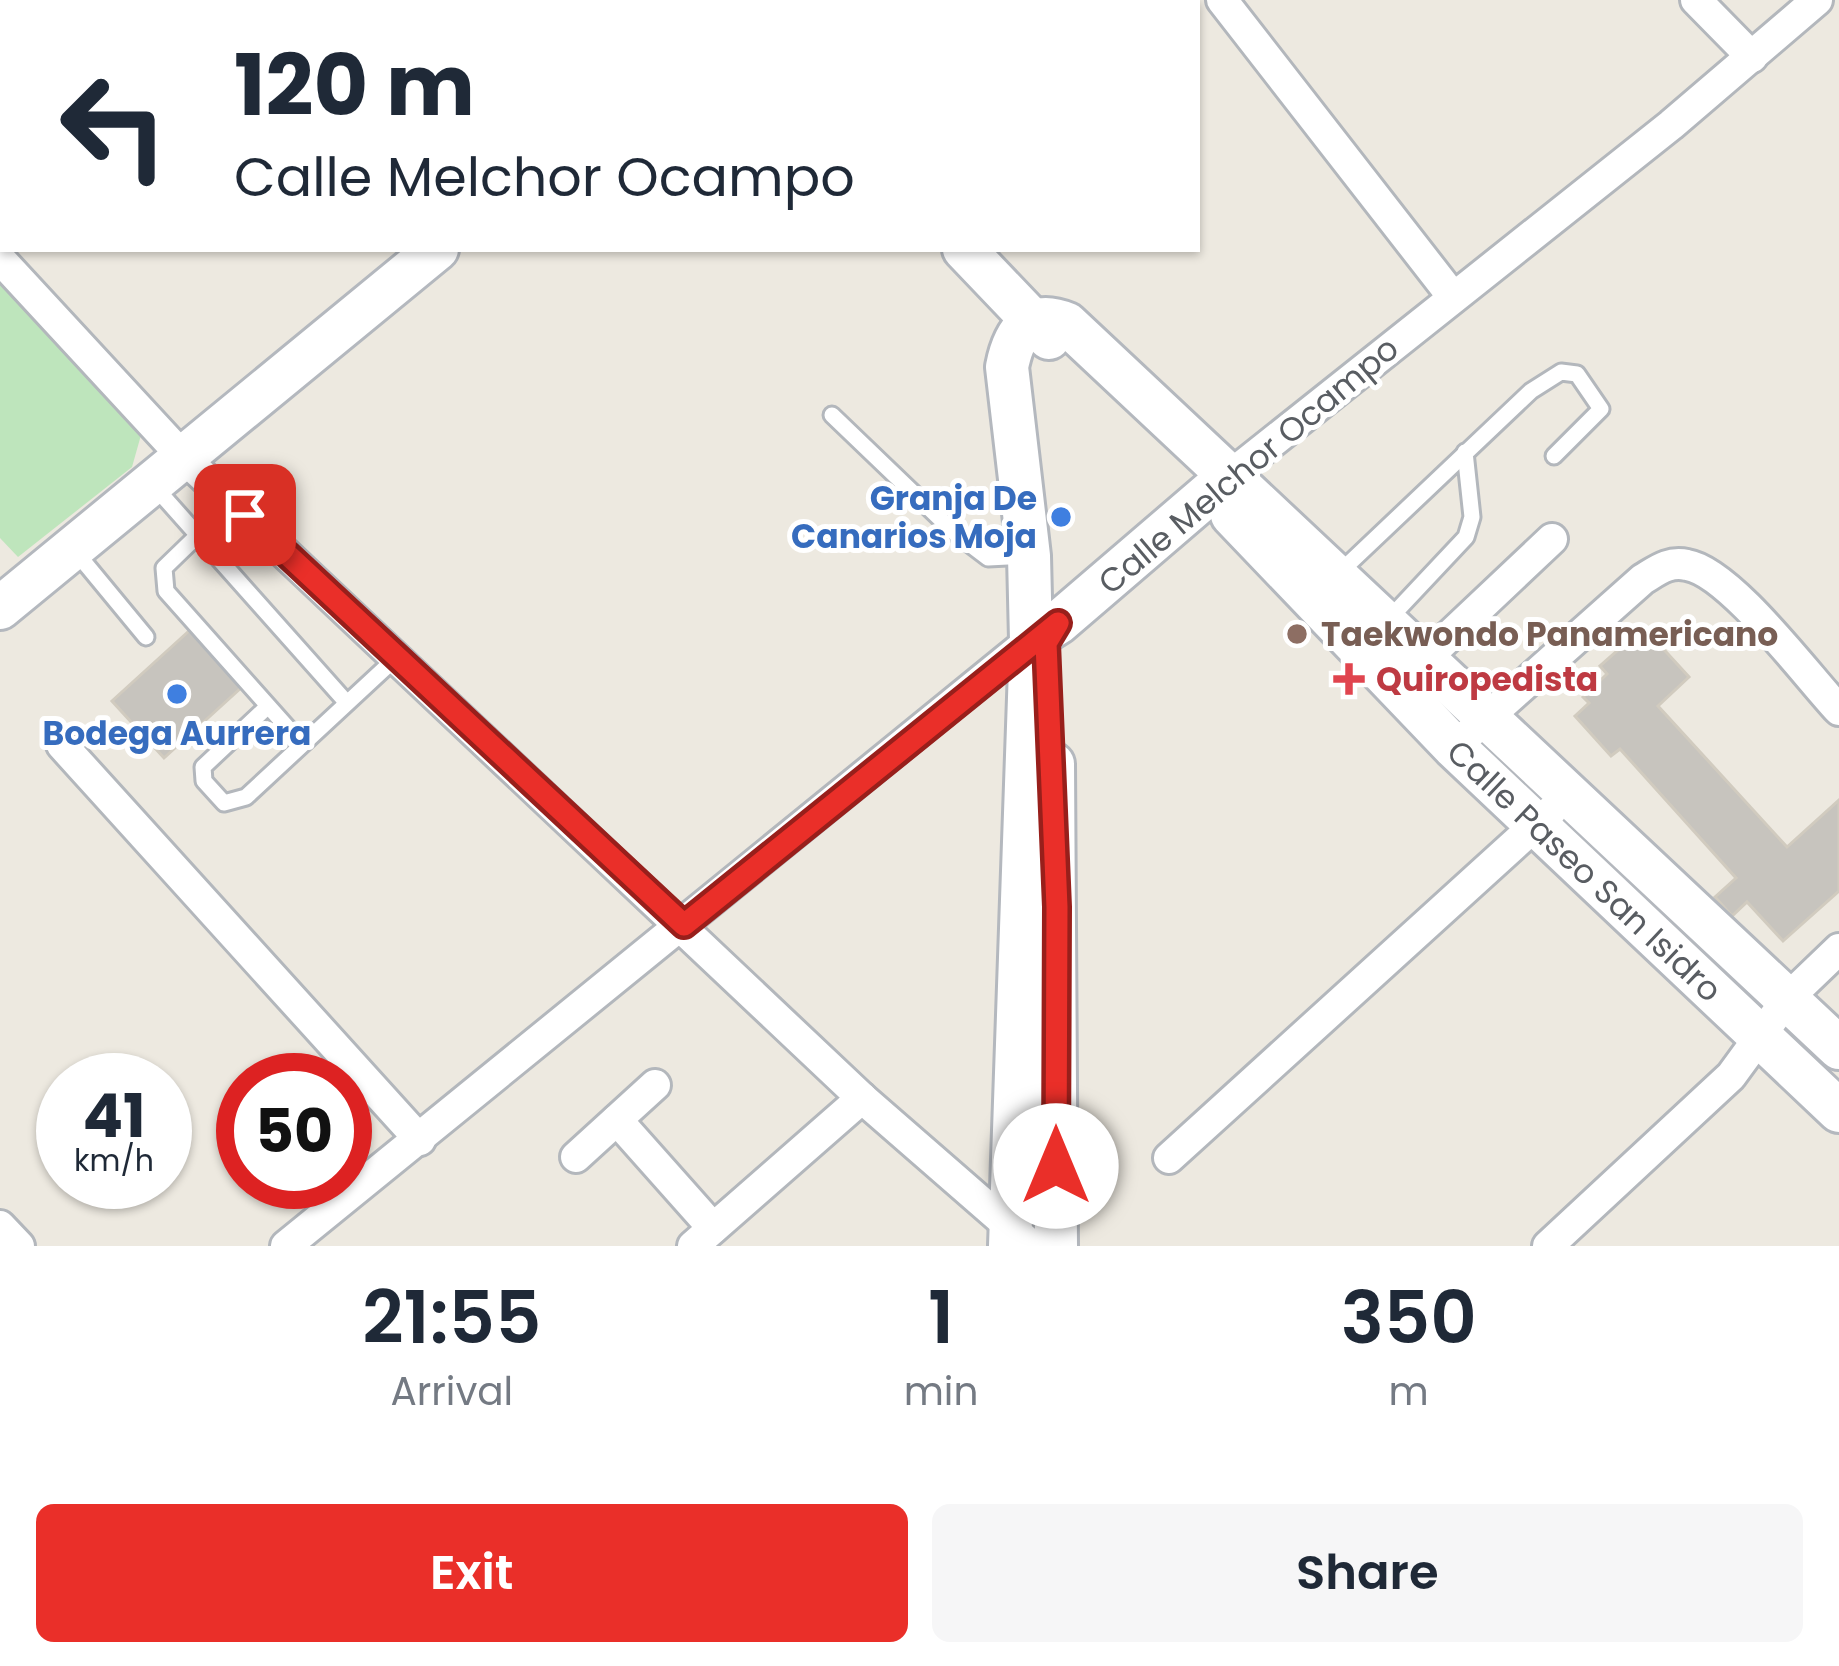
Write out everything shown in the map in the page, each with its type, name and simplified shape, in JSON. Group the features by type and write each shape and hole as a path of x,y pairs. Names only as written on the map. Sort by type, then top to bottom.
{"main road":[{"path":"0,608 433,252"},
{"path":"966,252 995,313 1007,367 1029,556 1045,631 1057,907 1055,1246"},
{"name":"Calle Paseo San Isidro","path":"967,252 1030,320 1219,486 1337,575 1839,1048"},
{"path":"1007,367 1012,343 1030,320"},
{"name":"Calle Paseo San Isidro","path":"1219,486 1454,747 1839,1111"},
{"name":"Calle Melchor Ocampo","path":"1045,631 1219,486"},
{"path":"1017,1240 1045,631"}],"street":[{"path":"1222,0 1453,297"},
{"path":"1696,0 1752,56"},
{"name":"Calle Melchor Ocampo","path":"1219,486 1817,0"},
{"path":"0,259 168,471 398,656 1017,1240"},
{"path":"1426,658 1552,539"},
{"path":"1454,747 1643,579 1667,565 1683,563 1723,585 1839,710"},
{"name":"Calle Melchor Ocampo","path":"286,1246 1045,631"},
{"path":"62,746 420,1140"},
{"path":"1168,1158 1568,795"},
{"path":"1548,1246 1731,1076 1789,998 1839,949"},
{"path":"576,1157 655,1085"},
{"path":"617,1120 703,1237 862,1098"},
{"path":"0,1226 20,1246"}],"lane":[{"path":"1337,575 1550,376 1577,374 1601,409 1554,456"},
{"path":"832,415 955,533 988,558 1029,556"},
{"path":"1386,622 1466,537 1472,517 1466,452"},
{"path":"168,471 196,537 347,704"},
{"path":"196,537 164,568 163,583 302,744"},
{"path":"73,548 146,637"},
{"path":"267,706 202,766 204,781 224,803 238,803 398,656"}],"green space":[{"path":"0,278 141,435 132,467 18,557 0,538"}],"building":[{"path":"1620,623 1635,639 1646,630 1689,677 1658,706 1787,847 1839,800 1839,891 1783,941 1747,902 1732,916 1715,897 1736,878 1620,749 1611,756 1575,716 1589,703 1583,697 1607,674 1600,666 1619,649 1607,635"},
{"name":"Bodega Aurrera","path":"190,630 242,687 164,758 112,701"}],"place":[{"name":"Granja De Canarios Moja","path":"1061,517"},
{"name":"Taekwondo Panamericano","path":"1297,634"},
{"name":"Quiropedista","path":"1349,679"},
{"name":"Bodega Aurrera","path":"177,694"}],"route":[{"path":"245,515 684,925 1031,640 1058,623 1046,643 1057,907 1056,1166"}]}
